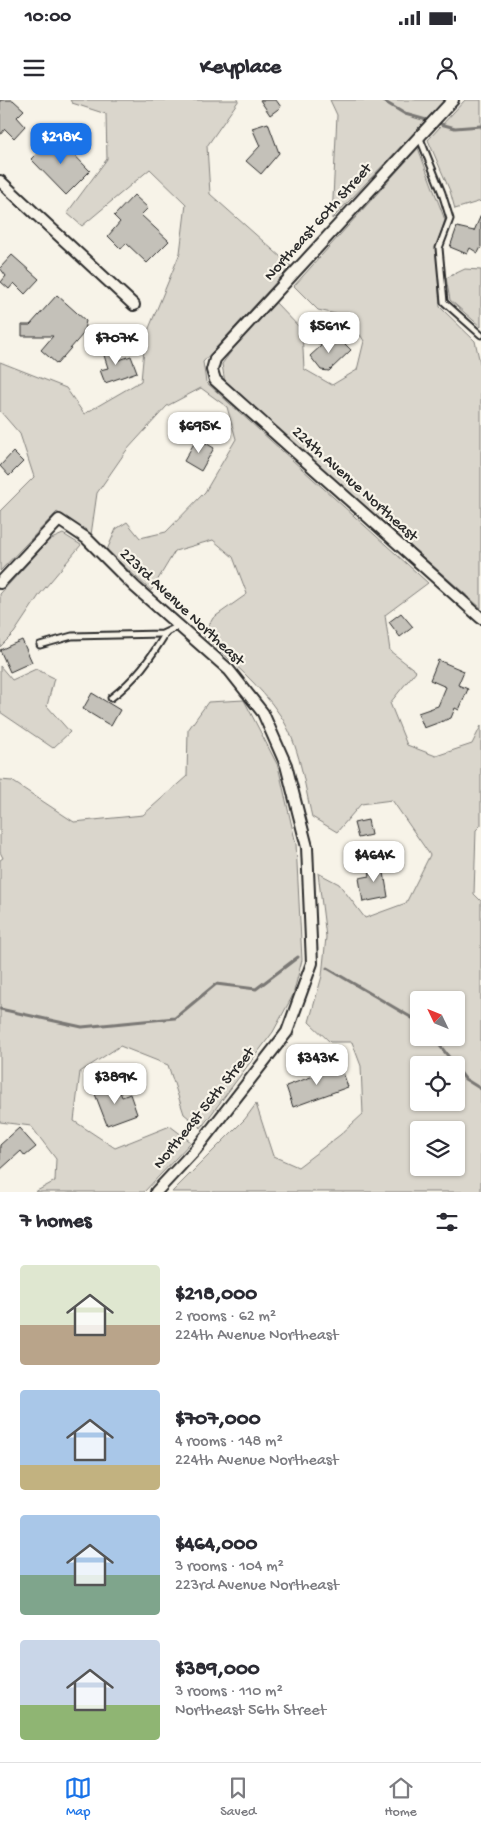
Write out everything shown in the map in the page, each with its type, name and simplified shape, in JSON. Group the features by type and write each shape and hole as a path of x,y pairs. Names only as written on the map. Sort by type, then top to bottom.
{"street":[{"name":"Northeast 60th Street","path":"212,370 215,359 453,100"},
{"path":"0,181 134,305"},
{"name":"224th Avenue Northeast","path":"212,370 215,380 481,618"},
{"name":"223rd Avenue Northeast","path":"0,583 59,520 86,538 178,626 229,670 263,714 286,765 307,847 312,963"},
{"name":"Northeast 56th Street","path":"156,1192 196,1149 287,1032 312,963"}],"lane":[{"path":"422,132 450,219 439,248 444,302 481,335"},
{"path":"112,698 137,676 166,633 178,626"},
{"path":"40,646 72,636 166,633"}],"shaded area":[{"path":"70,100 239,100 207,146 210,194 291,266 203,362 206,382 428,583 385,615 390,651 416,671 390,703 407,745 436,756 472,744 481,726 481,825 476,830 474,894 481,901 481,1192 172,1192 245,1119 256,1104 273,1156 298,1167 340,1135 363,1114 361,1066 352,1042 330,1042 309,1022 322,976 326,937 318,873 339,884 365,918 406,903 430,855 392,800 361,804 337,832 312,817 297,752 280,715 254,683 203,636 213,618 247,594 233,557 213,540 175,551 151,591 107,550 116,529 127,522 140,538 166,532 205,492 236,439 227,407 201,388 167,406 126,451 97,493 91,535 57,512 0,571 0,511 34,477 20,434 0,411 0,362 66,388 84,414 141,381 145,338 180,253 186,204 150,169 82,226 67,213 107,159 106,114 72,103"},
{"path":"330,100 445,100 332,219 337,115"},
{"path":"465,100 481,100 481,201 455,209 450,191 428,140"},
{"path":"418,148 445,220 436,247 440,307 475,341 481,367 481,608 225,383 222,364 275,302 302,330 304,369 332,385 357,370 364,341 349,317 318,310 294,286"},
{"path":"465,269 481,270 481,327 450,300 446,278"},
{"path":"63,534 81,545 40,594 14,633 0,647 0,594 49,540"},
{"path":"0,666 12,680 36,669 54,678 47,706 70,732 53,748 0,712"},
{"path":"244,700 278,766 296,844 302,960 293,995 273,1032 201,1128 184,1114 168,1065 120,1046 80,1072 74,1121 115,1148 170,1126 191,1142 144,1192 35,1192 55,1181 56,1159 31,1126 0,1122 0,860 3,858 0,852 0,780 12,781 74,822 143,815 187,776 188,730 208,702"}],"building":[{"path":"0,100 13,100 24,110 17,117 25,126 14,138 5,129 0,135"},
{"path":"260,100 276,100 281,107 270,115"},
{"path":"268,123 279,153 261,174 246,161 260,146 252,128"},
{"path":"55,135 90,171 66,195 31,159"},
{"path":"134,195 148,208 141,215 169,241 147,263 126,243 121,249 108,236 120,222 114,216"},
{"path":"481,215 481,247 478,253 470,248 467,254 450,247 457,227 474,231"},
{"path":"12,255 39,279 25,294 14,283 9,289 1,282 6,276 0,268"},
{"path":"57,295 86,321 83,334 57,364 41,350 53,336 22,336 22,325 30,325"},
{"path":"325,336 330,341 343,342 351,350 329,371 321,370 310,356 321,346 317,342"},
{"path":"113,345 119,360 131,356 137,372 105,383 100,370 108,368 102,349"},
{"path":"197,438 214,448 201,471 184,461"},
{"path":"13,452 23,462 9,476 0,466"},
{"path":"401,613 413,627 400,637 389,622"},
{"path":"22,640 32,662 10,672 0,650"},
{"path":"438,660 464,671 458,685 468,689 459,710 455,708 451,718 424,728 418,713 438,706 446,687 430,680"},
{"path":"92,693 120,710 111,726 83,709"},
{"path":"368,820 371,835 358,838 354,823"},
{"path":"382,860 388,897 363,902 359,878 370,876 368,862"},
{"path":"341,1066 348,1087 293,1107 286,1086"},
{"path":"118,1086 122,1097 130,1094 137,1114 107,1125 95,1094"},
{"path":"19,1128 36,1147 25,1156 21,1151 0,1170 0,1145"}],"waterway":[{"path":"382,100 405,114 455,128 481,126"},
{"path":"0,1009 82,1027 175,1018 216,984 256,989 298,957"},
{"path":"327,968 410,1017"},
{"path":"440,1046 448,1056"},
{"path":"465,1079 481,1089"}]}
